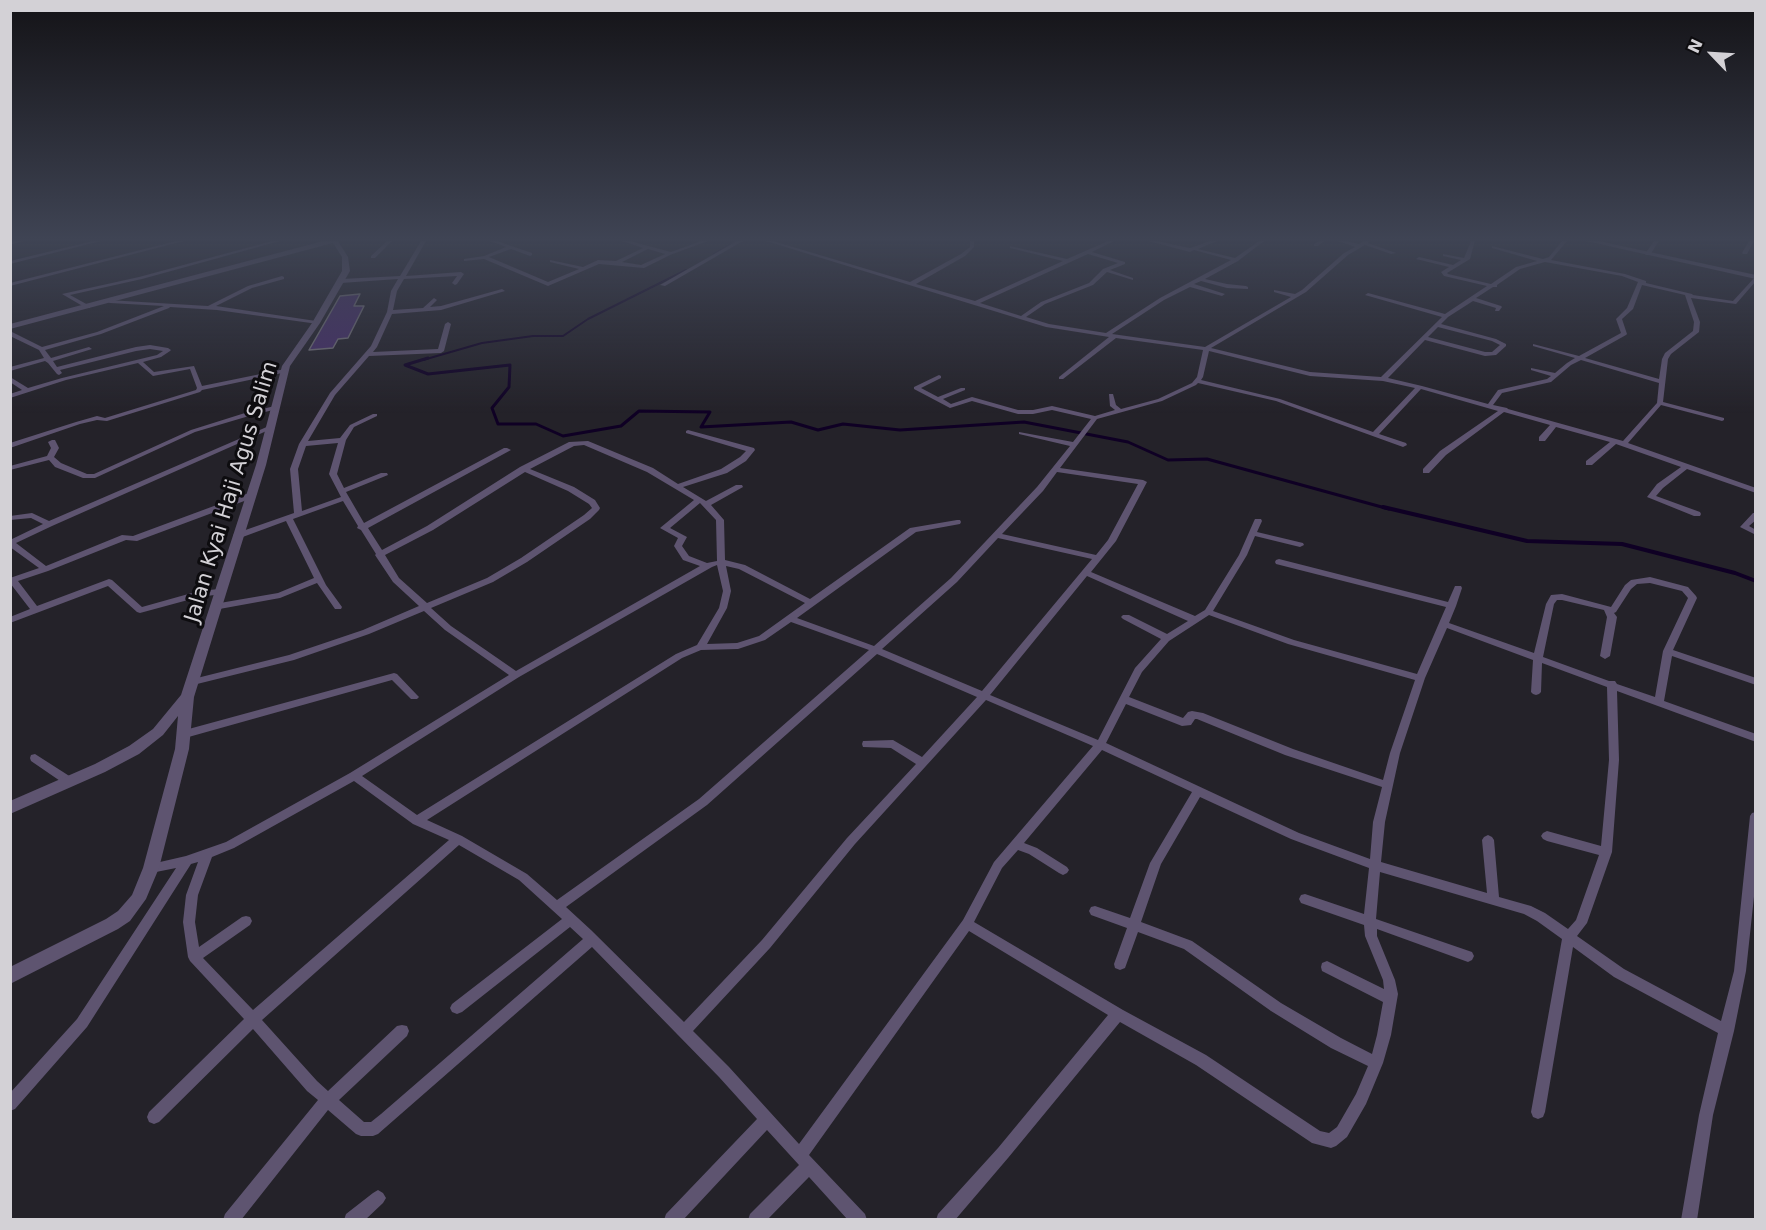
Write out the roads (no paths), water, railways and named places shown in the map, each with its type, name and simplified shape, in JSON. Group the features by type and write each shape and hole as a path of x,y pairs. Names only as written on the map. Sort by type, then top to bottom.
{"street":[{"path":"73,298 88,307"},
{"path":"10,327 123,298"},
{"path":"208,308 227,298"},
{"name":"Jalan Kyai Haji Agus Salim","path":"187,697 214,607 252,495 285,371 331,298"},
{"path":"298,514 294,469 303,444 332,394 374,347 390,312 393,298"},
{"path":"390,312 451,306 477,298"},
{"path":"960,298 1048,326 1206,349 1310,374 1383,379 1420,387 1615,441 1755,490"},
{"path":"975,303 985,298"},
{"path":"1021,318 1043,303 1055,298"},
{"path":"1061,378 1110,335 1169,298"},
{"path":"1199,381 1206,349 1291,298"},
{"path":"1381,298 1446,316"},
{"path":"1490,405 1500,392 1549,381 1579,358 1624,334 1619,319 1630,309 1634,298"},
{"path":"1623,444 1660,403 1668,353 1696,332 1697,322 1688,298"},
{"path":"1709,298 1734,303 1738,298"},
{"path":"1383,379 1446,316 1473,299 1499,307 1497,310"},
{"path":"425,309 434,300"},
{"path":"110,302 208,308 316,323"},
{"path":"41,350 99,333 171,305"},
{"path":"368,354 441,351 448,324"},
{"path":"1423,338 1489,355 1504,345 1494,340 1437,325"},
{"path":"10,333 41,350 64,379"},
{"path":"1535,345 1662,382"},
{"path":"10,396 64,379 139,362 159,356 168,350 136,348 56,369"},
{"path":"10,369 89,350"},
{"path":"139,362 149,373 153,374 192,367 200,388"},
{"path":"1533,369 1556,375"},
{"path":"10,446 78,423 98,418 105,420 198,391 200,388 285,371"},
{"path":"939,377 916,388 950,406 972,399 1018,412 1052,408 1095,418 1160,400 1199,381 1271,398 1403,445"},
{"path":"10,379 28,391"},
{"path":"1374,434 1420,387"},
{"path":"938,399 963,389"},
{"path":"1111,395 1113,406 1120,411"},
{"path":"1660,403 1722,419"},
{"path":"50,457 58,465 86,476 95,476 193,431 275,408"},
{"path":"1426,471 1443,453 1505,409"},
{"path":"375,415 352,426 342,440 333,474 361,528 396,580 448,628 516,675"},
{"path":"557,907 703,801 954,580 1055,469 1095,418"},
{"path":"1542,439 1555,424"},
{"path":"45,569 11,543 49,524 269,428"},
{"path":"678,486 723,471 743,459 751,450 688,432"},
{"path":"1021,433 1075,442"},
{"path":"303,444 342,440"},
{"path":"1589,463 1615,441"},
{"path":"10,468 50,457 55,448 51,442"},
{"path":"379,555 430,528 523,470 580,442 636,462 702,502 720,520 721,562 727,591 723,608 700,647"},
{"path":"361,528 507,450"},
{"path":"1687,466 1660,486 1651,496 1698,513"},
{"path":"684,1031 766,944 851,841 983,698 1112,541 1143,482 1055,469"},
{"path":"193,682 291,658 366,632 490,580 587,518 596,508 592,502 571,489 523,470"},
{"path":"237,536 298,514 384,476"},
{"path":"707,566 686,558 678,546 683,537 664,529 664,525 702,502 739,487"},
{"path":"35,610 12,581 125,537 134,539 252,495"},
{"path":"10,518 32,514 49,524"},
{"path":"1755,515 1743,527 1755,533"},
{"path":"288,517 320,579 338,607"},
{"path":"756,1220 805,1160 967,924 998,865 1100,745 1138,670 1167,638 1208,612 1243,555 1258,520"},
{"path":"417,821 679,656 700,647 749,643 762,638 913,530 957,522"},
{"path":"1252,533 1300,544"},
{"path":"997,535 1097,558"},
{"path":"151,868 187,861 257,831 354,776 516,675 707,566 721,562 742,567 811,603"},
{"path":"1280,562 1452,606"},
{"path":"1085,573 1195,620"},
{"path":"214,607 280,595 320,579"},
{"path":"1608,611 1616,606 1634,582 1660,581 1685,589 1693,598 1668,651 1659,702"},
{"path":"10,620 109,582 140,609 146,610 190,596 219,592"},
{"path":"967,924 1118,1014 1201,1060 1323,1141 1330,1141 1342,1132 1361,1099 1377,1063 1390,999 1389,980 1371,936 1370,920 1379,822 1395,753 1420,678 1458,588"},
{"path":"1536,692 1538,657 1550,604 1554,597 1562,597 1608,611 1612,617 1605,656"},
{"path":"1208,612 1291,642 1420,678"},
{"path":"1126,617 1167,638"},
{"path":"789,618 874,649 983,698 1100,745 1295,836 1374,865 1493,898 1542,917 1618,973 1726,1032"},
{"path":"1444,624 1612,683 1755,738"},
{"path":"1668,651 1755,682"},
{"path":"184,734 393,676 397,676 414,698"},
{"path":"1538,1112 1568,938 1581,923 1606,852 1614,760 1612,683"},
{"path":"10,976 124,916 138,899 151,868 184,734 187,697"},
{"path":"10,808 70,782 134,750 158,732 187,697"},
{"path":"1124,699 1185,722 1192,716 1199,716 1296,755 1387,785"},
{"path":"867,744 893,744 922,763"},
{"path":"35,758 70,782"},
{"path":"354,776 417,821 458,839 523,877 571,919 684,1031 859,1220"},
{"path":"1120,964 1156,863 1197,791"},
{"path":"1689,1220 1706,1115 1740,971 1754,859 1755,816"},
{"path":"1547,836 1606,852"},
{"path":"154,1117 252,1019 458,839"},
{"path":"1488,840 1493,898"},
{"path":"1015,844 1033,851 1063,870"},
{"path":"207,854 192,895 189,922 194,957 312,1086 361,1129 373,1129 592,939"},
{"path":"10,1104 82,1023 187,861"},
{"path":"1305,899 1468,956"},
{"path":"1095,910 1188,945 1276,1007 1336,1043 1377,1063"},
{"path":"457,1008 571,919"},
{"path":"194,957 246,921"},
{"path":"1327,967 1390,999"},
{"path":"944,1220 1004,1153 1118,1014"},
{"path":"231,1220 328,1100 402,1031"},
{"path":"672,1220 767,1119"},
{"path":"352,1220 378,1198"}],"waterway":[{"path":"423,360 482,343 533,336 563,336 588,319 629,298"},
{"path":"428,358 405,365 428,374 510,365 509,387 492,408 498,424 536,424 563,436 621,426 639,411 710,412 701,427 791,422 818,430 843,424 900,430 1024,422 1128,442 1168,460 1207,459 1389,509"},
{"path":"1383,507 1527,541 1622,544 1735,573 1756,581"}]}
